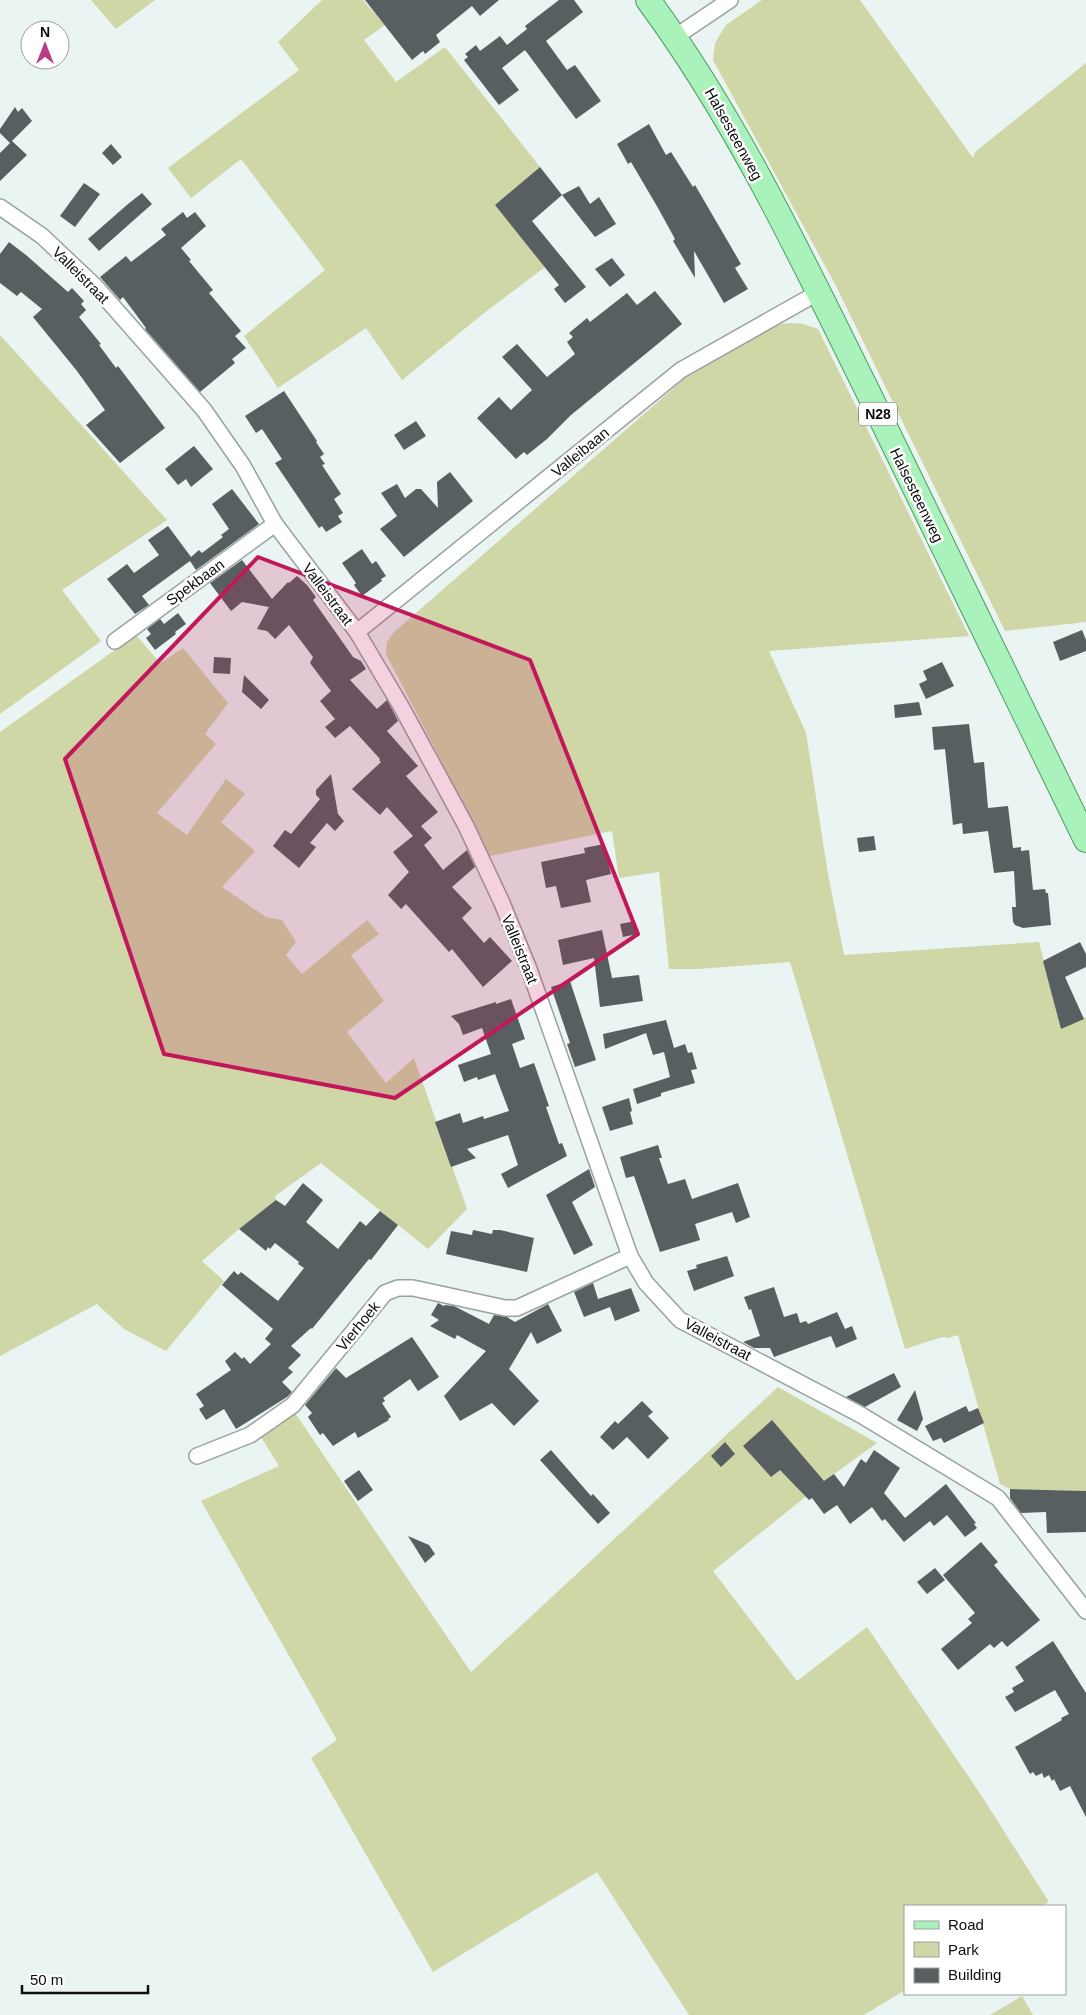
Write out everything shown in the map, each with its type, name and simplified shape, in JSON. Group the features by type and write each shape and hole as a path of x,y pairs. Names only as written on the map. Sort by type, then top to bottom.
{"main road":[{"name":"Halsesteenweg","path":"648,0 712,93 746,151 819,292 1086,840"}],"street":[{"path":"675,37 730,0"},
{"name":"Valleistraat","path":"0,207 42,236 95,286 204,410 243,466 275,524 357,632 402,708 462,818 502,903 529,969 630,1256 646,1283 680,1320 861,1415 998,1498 1086,1612"},
{"name":"Valleibaan","path":"357,632 681,370 819,292"},
{"name":"Spekbaan","path":"115,641 275,524"},
{"name":"Vierhoek","path":"197,1456 250,1434 293,1405 385,1293 398,1288 413,1288 505,1308 517,1308 630,1256"}],"highlighted area":[{"path":"258,557 530,660 638,934 395,1098 164,1054 65,759"}],"green space":[{"path":"91,0 155,0 116,29"},
{"path":"322,0 363,0 385,25 364,40 396,82 445,47 540,167 495,205 545,267 484,313 402,380 366,328 278,388 244,336 325,270 241,159 191,198 168,168 299,70 278,42"},
{"path":"762,0 860,0 973,158 975,152 1086,63 1086,622 1005,631 836,286 713,60 715,43 726,25"},
{"path":"778,324 803,324 818,329 969,636 769,651 806,733 828,874 844,955 1039,942 1061,1029 1086,1017 1086,1491 1010,1489 1000,1484 958,1335 948,1338 942,1337 905,1349 790,962 698,969 669,969 659,872 619,878 612,831 490,856 386,654 387,642 393,633 691,373"},
{"path":"0,335 167,520 62,590 101,641 0,714"},
{"path":"136,635 160,663 183,648 228,703 205,734 216,744 157,813 187,835 226,779 245,794 221,822 255,851 222,887 266,917 282,920 296,942 286,955 302,974 367,920 379,934 351,955 384,1001 347,1032 386,1083 414,1058 467,1209 428,1249 321,1163 275,1196 276,1200 202,1261 224,1281 166,1351 124,1329 97,1304 0,1356 0,732"},
{"path":"778,1387 877,1443 834,1474 713,1571 797,1681 867,1627 981,1795 1049,1902 1044,1905 904,1905 904,1991 864,2015 689,2015 597,1872 433,1972 311,1758 337,1740 201,1501 279,1466 261,1437 295,1413 471,1672"},
{"path":"1022,1996 1033,2015 990,2015"}],"building":[{"path":"365,0 499,0 480,16 472,6 436,35 440,42 425,54 423,51 412,60"},
{"path":"559,0 574,0 583,12 546,41 567,70 575,65 601,101 576,119 525,50 502,68 519,90 499,105 464,60 468,57 465,54 476,45 480,51 500,36 507,45 527,29 525,26"},
{"path":"15,107 18,112 22,108 32,121 12,141 27,155 0,181 0,153 10,143 0,133 0,129"},
{"path":"649,124 666,155 671,152 693,187 695,185 741,264 735,268 748,289 724,303 694,251 695,278 673,241 675,239 658,208 631,162 628,164 617,144"},
{"path":"111,144 122,157 113,165 102,153"},
{"path":"540,167 562,195 532,221 586,287 565,303 554,289 559,285 495,205"},
{"path":"84,183 100,194 75,227 60,216"},
{"path":"579,186 590,204 599,197 616,224 595,237 562,195"},
{"path":"142,193 152,204 99,251 88,239"},
{"path":"183,212 187,218 195,212 206,226 181,248 191,260 189,261 213,290 209,293 241,331 235,336 246,348 232,359 235,363 200,392 145,329 123,297 120,300 100,277 126,256 131,262 166,235 161,229"},
{"path":"9,242 68,292 72,288 84,301 81,304 86,310 79,317 101,344 99,345 116,368 118,366 165,428 120,463 86,425 105,410 77,371 33,317 42,309 21,292 17,296 0,283 0,254"},
{"path":"612,258 625,275 610,287 595,269"},
{"path":"655,291 682,324 571,415 547,439 527,455 524,452 516,459 477,418 499,397 511,410 532,390 502,357 517,344 547,377 575,354 567,342 573,337 569,333 587,318 590,322 627,293 637,305"},
{"path":"284,391 317,441 324,454 320,457 325,464 322,465 341,494 334,499 343,513 338,516 342,522 326,532 322,526 319,528 275,463 282,459 262,429 256,433 245,416"},
{"path":"416,421 426,436 404,450 394,435"},
{"path":"194,446 213,469 191,487 186,479 178,485 165,469"},
{"path":"450,472 473,501 404,557 380,529 397,516 381,493 397,484 405,498 416,489 421,489 438,508 437,482"},
{"path":"232,489 259,524 196,570 190,561 142,596 149,605 135,614 107,579 127,564 134,573 159,555 148,540 168,526 191,557 199,550 202,553 223,537 221,535 229,529 212,504"},
{"path":"362,549 372,564 376,561 386,576 362,596 354,585 356,583 342,563"},
{"path":"242,560 272,599 288,582 297,576 307,585 316,597 313,600 353,657 361,661 366,669 350,680 377,709 387,700 398,721 387,731 418,766 406,776 438,812 421,826 432,838 424,845 443,870 467,850 475,867 452,887 472,908 462,918 484,943 490,937 512,961 483,987 452,949 449,952 406,904 401,909 388,895 409,872 393,852 413,836 387,807 380,815 352,789 381,762 350,726 335,738 325,727 335,719 320,701 331,691 310,663 313,657 289,625 275,639 267,631 257,629 269,607 242,602 231,611 210,583"},
{"path":"178,613 186,624 155,650 146,638 151,634 147,629 160,619 164,624"},
{"path":"1082,630 1086,640 1086,651 1060,661 1053,642"},
{"path":"214,657 231,658 230,674 213,673"},
{"path":"942,662 954,686 926,699 919,684 927,680 923,671"},
{"path":"244,675 269,700 261,709 242,692"},
{"path":"919,702 922,715 895,718 894,705"},
{"path":"969,724 974,763 984,762 988,808 1008,806 1013,848 1021,847 1021,851 1029,850 1033,890 1045,889 1046,893 1048,893 1051,925 1023,928 1015,925 1012,907 1016,907 1014,871 994,873 988,831 963,834 962,823 953,825 945,749 934,750 932,727"},
{"path":"331,774 338,814 344,821 335,831 327,823 310,843 316,847 299,868 273,846 285,830 291,834 320,799 316,795 316,790"},
{"path":"874,836 876,850 859,852 857,838"},
{"path":"604,844 611,874 586,880 591,902 561,908 556,886 546,888 541,862 585,853 584,848"},
{"path":"635,921 637,934 623,937 620,924"},
{"path":"602,930 612,978 639,975 643,1001 600,1007 594,958 563,965 558,940"},
{"path":"1080,942 1086,954 1086,967 1065,977 1084,1019 1061,1029 1043,961"},
{"path":"570,981 596,1060 575,1067 567,1044 570,1043 551,987"},
{"path":"511,999 525,1039 512,1044 520,1068 534,1063 549,1106 546,1107 559,1144 562,1143 567,1156 508,1188 501,1174 518,1165 508,1135 467,1149 476,1158 451,1167 435,1122 460,1113 463,1123 483,1116 484,1119 509,1111 495,1074 478,1080 477,1077 464,1082 458,1065 491,1054 482,1028 463,1035 459,1024 451,1016"},
{"path":"666,1020 674,1048 685,1044 688,1053 692,1052 697,1069 691,1070 695,1083 661,1093 661,1096 637,1104 633,1089 670,1077 664,1052 653,1055 646,1033 605,1049 603,1034"},
{"path":"629,1098 633,1124 610,1131 602,1107"},
{"path":"658,1145 662,1158 659,1158 668,1184 685,1179 692,1199 738,1183 750,1217 736,1223 732,1212 695,1224 700,1240 660,1252 634,1176 626,1178 620,1157"},
{"path":"589,1169 595,1187 572,1202 593,1245 574,1255 546,1195"},
{"path":"303,1183 323,1200 306,1222 338,1249 360,1221 366,1226 380,1211 398,1225 312,1329 291,1346 301,1355 288,1368 293,1372 282,1382 292,1392 236,1429 224,1409 206,1420 199,1409 204,1406 196,1394 231,1370 225,1361 235,1352 242,1359 244,1357 250,1364 271,1344 265,1339 273,1329 222,1285 234,1271 238,1275 241,1272 278,1301 304,1268 275,1243 270,1249 268,1247 266,1251 239,1229 276,1200 285,1206"},
{"path":"473,1230 492,1234 493,1230 500,1230 534,1238 527,1272 446,1254 451,1231 472,1235"},
{"path":"727,1256 734,1276 694,1291 687,1271 697,1268 696,1265"},
{"path":"593,1283 598,1299 631,1288 640,1311 615,1321 610,1307 584,1317 574,1292"},
{"path":"774,1287 784,1317 797,1313 800,1323 806,1321 808,1324 837,1312 845,1329 852,1326 857,1339 836,1348 831,1336 774,1357 770,1348 754,1348 743,1342 760,1336 751,1309 749,1310 744,1297"},
{"path":"438,1303 444,1306 454,1306 489,1324 494,1315 507,1317 515,1322 548,1304 562,1331 537,1344 531,1332 509,1369 539,1401 514,1426 492,1403 460,1421 444,1396 486,1351 457,1335 455,1339 430,1326 439,1320 431,1315"},
{"path":"412,1337 439,1377 418,1391 410,1379 383,1398 385,1401 382,1403 391,1417 389,1420 358,1438 355,1432 333,1446 323,1433 320,1435 308,1417 312,1413 305,1405 336,1368 346,1378"},
{"path":"894,1373 901,1387 865,1407 846,1397"},
{"path":"915,1390 923,1419 917,1431 897,1420"},
{"path":"642,1401 653,1412 648,1416 669,1438 648,1459 627,1437 613,1450 600,1437 615,1421 618,1424"},
{"path":"966,1406 969,1412 978,1408 984,1423 944,1443 941,1438 933,1441 925,1426"},
{"path":"772,1420 824,1481 834,1474 844,1487 861,1459 866,1463 874,1450 900,1468 884,1493 905,1518 946,1484 976,1523 974,1524 977,1528 965,1537 947,1515 934,1526 930,1521 904,1542 885,1519 882,1521 872,1507 850,1524 837,1505 824,1514 812,1498 809,1500 780,1470 771,1477 743,1446"},
{"path":"725,1442 735,1454 721,1467 711,1456"},
{"path":"551,1450 591,1496 593,1494 610,1513 598,1524 540,1460"},
{"path":"359,1470 373,1490 358,1501 344,1481"},
{"path":"1010,1489 1086,1491 1086,1532 1047,1533 1046,1512 1021,1513 1010,1498"},
{"path":"408,1536 429,1545 435,1554 425,1563"},
{"path":"981,1542 998,1562 994,1565 1040,1620 1007,1647 1002,1641 994,1648 990,1644 958,1670 941,1649 972,1623 968,1619 975,1613 943,1575"},
{"path":"935,1568 945,1580 927,1594 917,1582"},
{"path":"1053,1641 1086,1693 1086,1817 1070,1786 1060,1791 1054,1779 1052,1781 1049,1775 1044,1778 1042,1773 1036,1776 1033,1772 1030,1774 1015,1747 1069,1714 1055,1690 1015,1712 1005,1697 1014,1692 1012,1688 1024,1681 1015,1667"}]}
